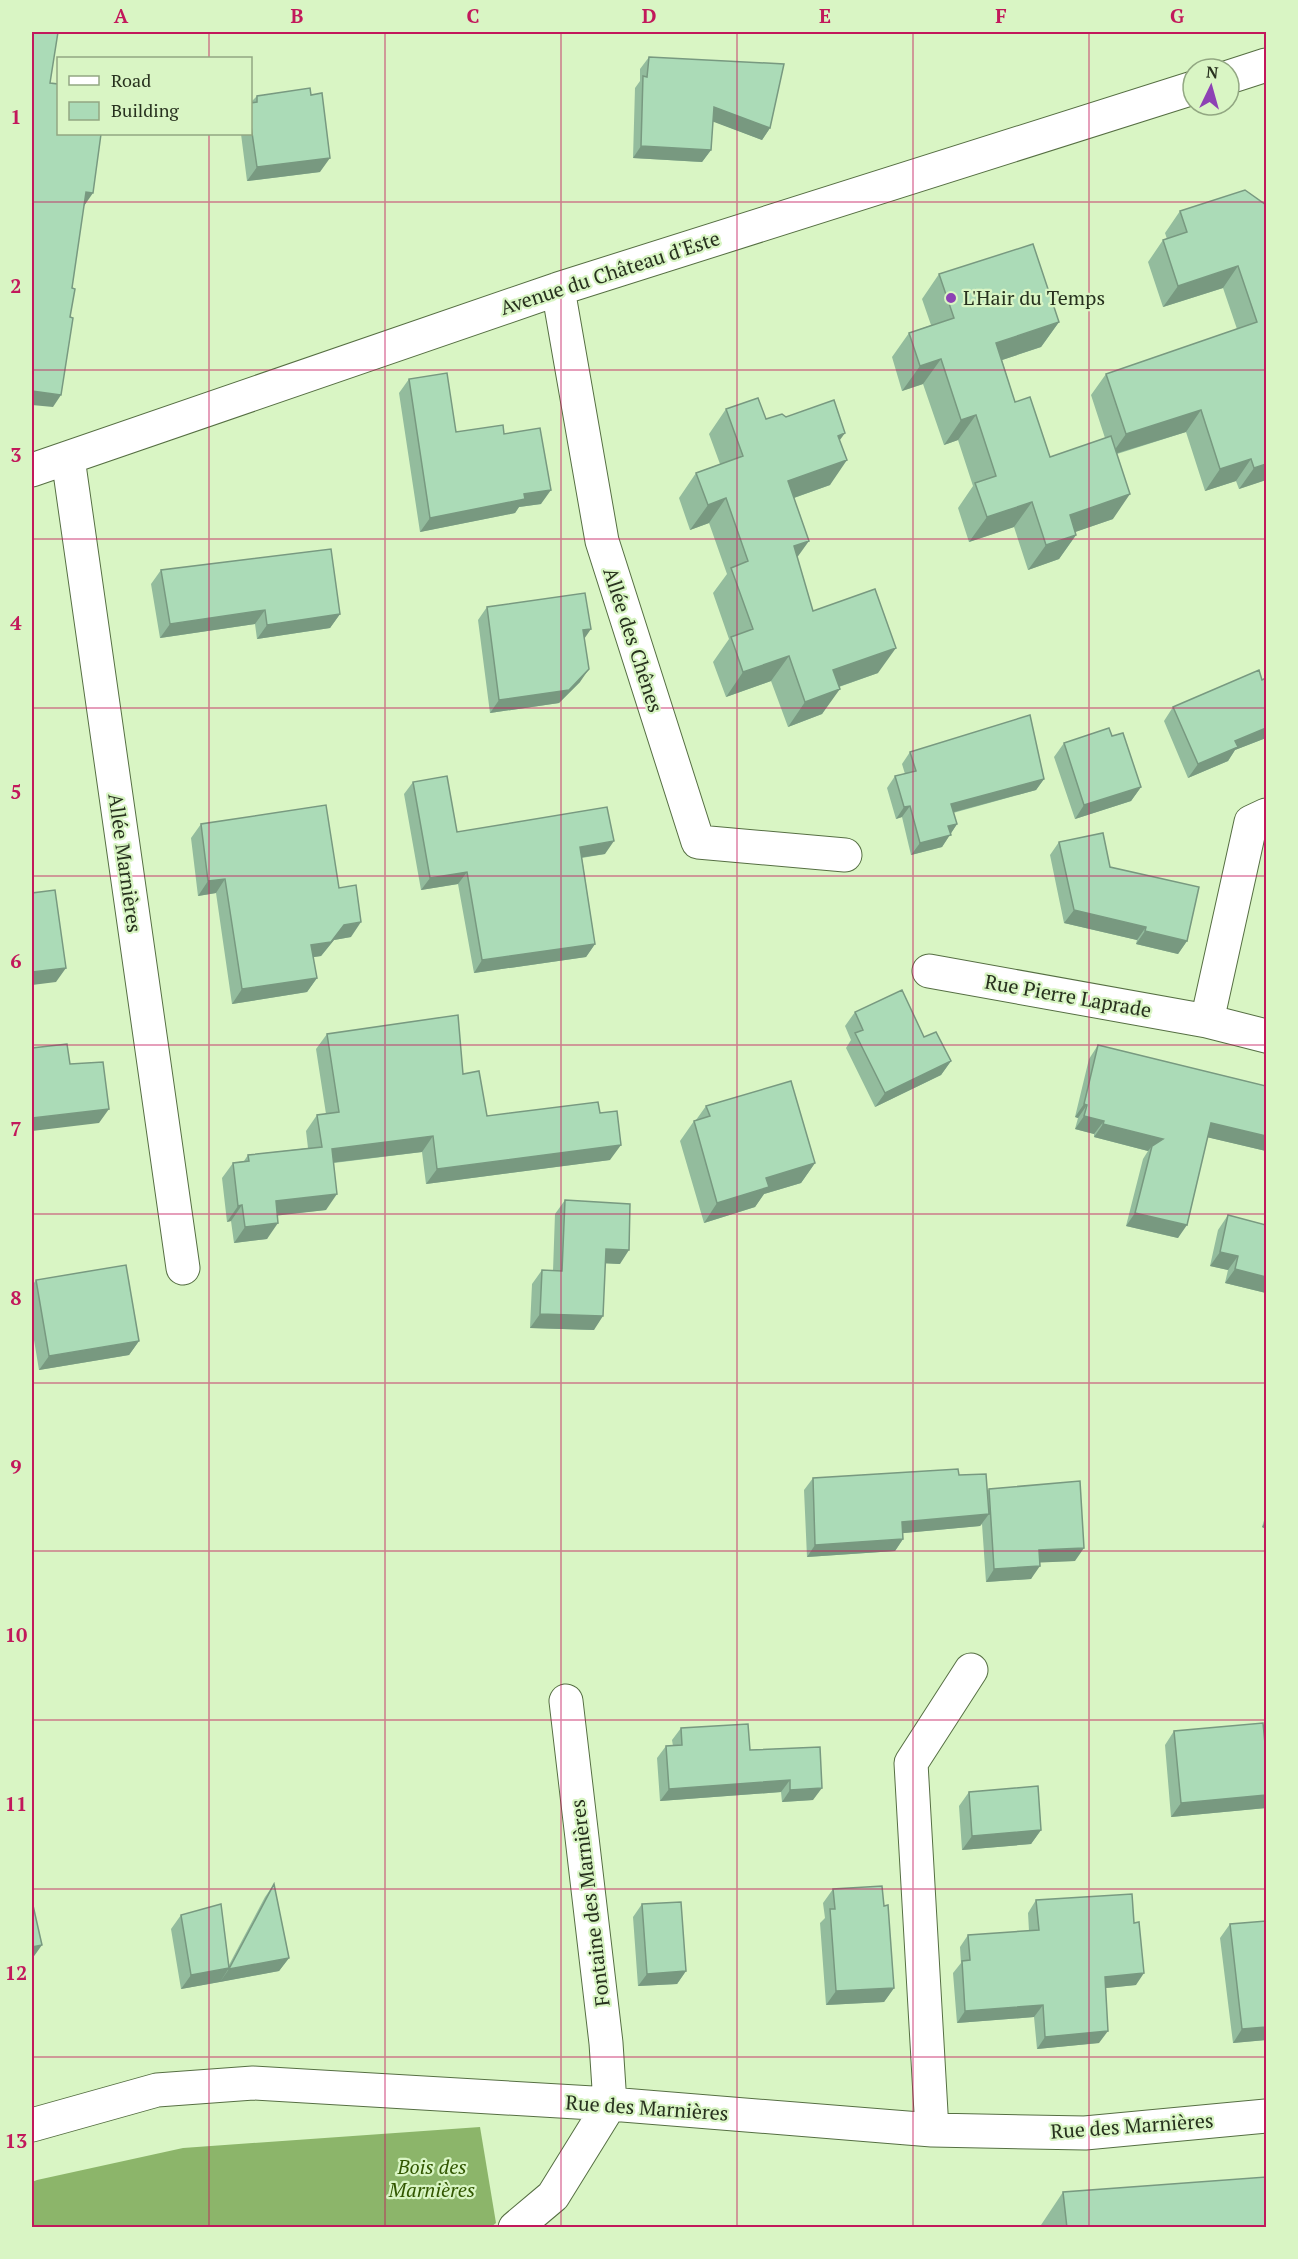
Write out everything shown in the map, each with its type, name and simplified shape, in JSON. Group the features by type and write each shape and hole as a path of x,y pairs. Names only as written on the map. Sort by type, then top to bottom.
{"street":[{"path":"1241,73 1266,65"},
{"name":"Avenue du Château d'Este","path":"32,470 558,289 1181,92"},
{"name":"Allée des Chênes","path":"558,289 602,541 698,842 845,855"},
{"name":"Allée Marnières","path":"68,458 183,1268"},
{"path":"1207,1021 1251,822 1266,815"},
{"name":"Rue Pierre Laprade","path":"929,971 1207,1021 1266,1036"},
{"path":"932,2130 911,1763 971,1670"},
{"name":"Fontaine des Marnières","path":"566,1701 606,2043 610,2104"},
{"name":"Rue des Marnières","path":"32,2125 156,2090 253,2083 610,2104 932,2130 1085,2133 1266,2115"},
{"path":"515,2228 553,2196 610,2104"}],"green space":[{"name":"Bois des Marnières","path":"480,2127 496,2223 491,2227 32,2227 32,2182 37,2180 183,2148"}],"building":[{"path":"32,32 58,32 50,83 57,84 57,135 101,135 93,193 86,192 72,288 75,289 70,317 73,318 61,395 32,391"},
{"path":"649,57 784,64 770,128 714,107 711,150 641,146 643,76 647,77"},
{"path":"310,88 311,95 322,93 330,158 257,167 252,133 252,103 257,102 257,96"},
{"path":"1245,190 1266,205 1266,464 1254,468 1251,459 1220,469 1201,410 1126,434 1106,374 1257,322 1238,266 1178,286 1163,240 1187,232 1180,211"},
{"path":"1033,244 1059,322 996,343 1015,402 1030,397 1050,457 1111,436 1130,494 1070,515 1076,535 1046,545 1032,502 987,517 975,483 996,476 976,415 961,420 941,359 920,366 909,333 954,318 939,274"},
{"path":"447,373 456,432 503,425 504,434 540,428 551,490 524,494 525,499 430,518 409,379"},
{"path":"758,398 766,419 782,414 786,417 834,400 845,433 838,436 847,460 788,481 809,541 794,546 813,611 875,589 896,648 833,670 840,689 805,702 789,656 743,672 731,637 753,629 731,568 748,561 726,498 708,505 696,473 743,456 726,409"},
{"path":"331,549 340,614 267,625 265,610 170,624 161,570"},
{"path":"585,593 591,629 583,630 589,669 569,690 499,700 487,607"},
{"path":"1259,670 1262,680 1266,678 1266,728 1235,741 1238,747 1198,764 1173,707"},
{"path":"1030,715 1044,779 951,804 957,824 948,826 951,835 920,843 910,806 904,807 895,776 916,771 910,752"},
{"path":"1109,728 1112,736 1123,733 1141,787 1084,805 1064,743"},
{"path":"447,776 457,832 607,807 614,841 580,847 595,944 482,960 467,872 430,878 413,782"},
{"path":"326,805 339,888 356,885 361,922 344,925 331,942 311,945 317,978 242,989 225,879 208,881 201,824"},
{"path":"1103,833 1110,867 1199,887 1187,941 1145,931 1146,927 1074,910 1059,842"},
{"path":"55,890 66,968 32,972 32,893"},
{"path":"902,990 924,1037 936,1032 951,1061 885,1093 855,1033 863,1030 855,1012"},
{"path":"458,1015 463,1074 479,1071 487,1116 598,1102 600,1113 617,1111 621,1145 437,1169 433,1136 332,1149 337,1194 276,1201 278,1223 245,1227 242,1205 238,1206 233,1163 249,1161 248,1155 322,1147 317,1115 339,1112 327,1034"},
{"path":"67,1044 70,1064 103,1062 109,1109 32,1118 32,1048"},
{"path":"1098,1045 1266,1086 1266,1136 1211,1123 1187,1225 1135,1213 1152,1146 1163,1139 1103,1124 1104,1121 1084,1116 1087,1105 1084,1104"},
{"path":"791,1081 815,1163 766,1178 769,1187 717,1203 694,1121 710,1116 706,1106"},
{"path":"565,1200 630,1204 629,1250 606,1249 603,1316 540,1314 542,1270 562,1271"},
{"path":"1228,1215 1266,1225 1266,1277 1235,1269 1238,1256 1220,1252"},
{"path":"126,1265 139,1341 49,1356 36,1280"},
{"path":"958,1469 959,1475 986,1474 989,1514 902,1522 903,1539 815,1545 813,1478"},
{"path":"1080,1481 1084,1548 1039,1550 1040,1566 994,1569 989,1489"},
{"path":"1263,1723 1266,1795 1181,1803 1174,1731"},
{"path":"748,1724 750,1750 820,1747 822,1788 790,1790 790,1780 669,1789 666,1746 682,1745 681,1728"},
{"path":"1038,1786 1041,1830 972,1836 969,1792"},
{"path":"274,1884 289,1958 229,1969"},
{"path":"882,1886 884,1906 888,1905 894,1988 836,1991 830,1909 835,1909 833,1889"},
{"path":"1132,1894 1134,1923 1139,1922 1144,1973 1105,1977 1108,2031 1045,2037 1043,2005 965,2011 962,1961 970,1960 968,1935 1039,1930 1036,1900"},
{"path":"32,1901 42,1945 32,1947"},
{"path":"681,1902 686,1971 647,1974 642,1904"},
{"path":"221,1904 229,1968 191,1975 181,1915"},
{"path":"1266,1921 1266,2027 1242,2029 1230,1924"},
{"path":"1266,2177 1266,2228 1067,2228 1063,2192"}],"place":[{"name":"L'Hair du Temps","path":"951,298"}]}
